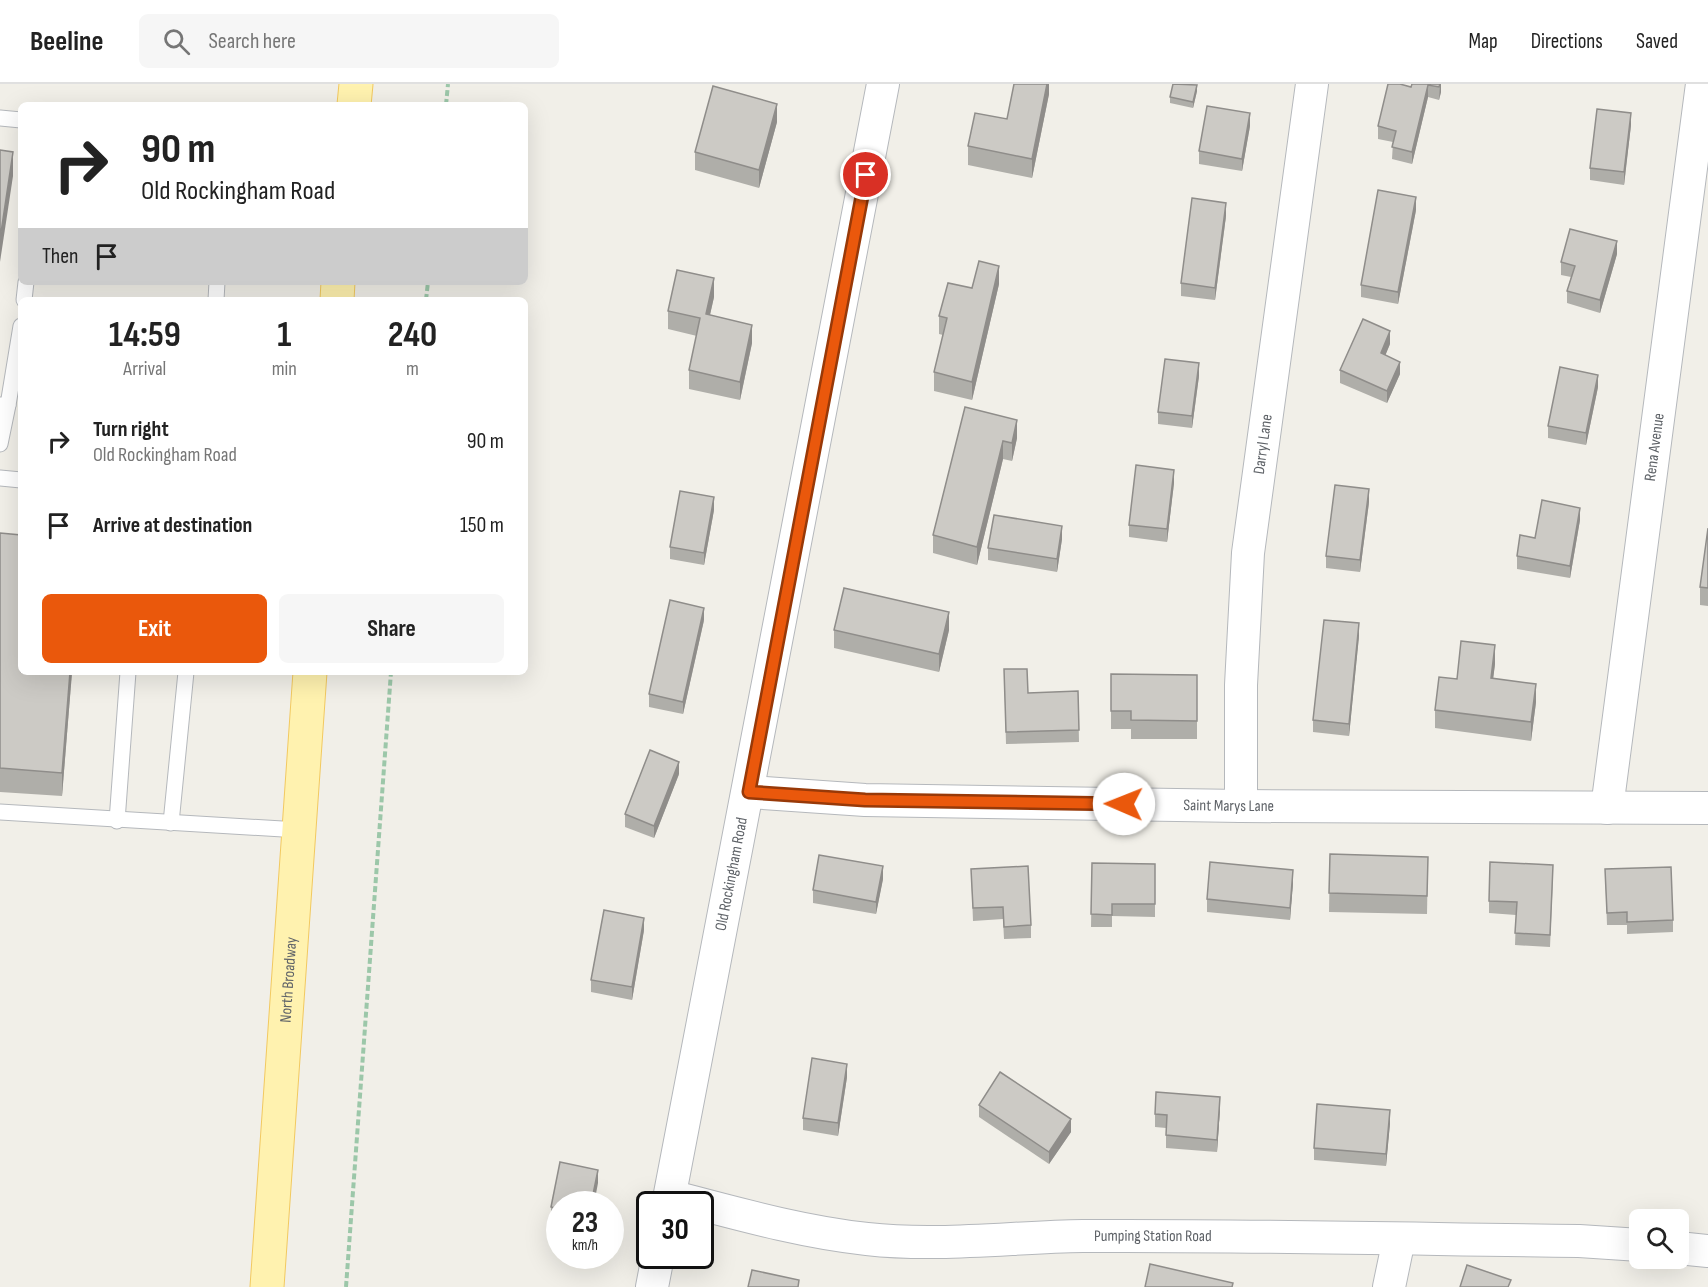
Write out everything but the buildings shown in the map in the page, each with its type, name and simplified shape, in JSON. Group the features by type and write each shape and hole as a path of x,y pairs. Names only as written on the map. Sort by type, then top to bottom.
{"main road":[{"path":"354,102 356,84"},
{"name":"North Broadway","path":"267,1287 310,675"}],"street":[{"name":"Old Rockingham Road","path":"671,1191 883,84"},
{"name":"Darryl Lane","path":"1241,806 1241,674 1248,553 1312,84"},
{"name":"Rena Avenue","path":"1607,808 1702,84"},
{"name":"Saint Marys Lane","path":"749,792 865,800 1241,806 1708,808"},
{"name":"Pumping Station Road","path":"714,1209 832,1234 869,1239 917,1241 1082,1236 1579,1241 1629,1244"},
{"path":"1389,1287 1399,1239"},
{"path":"1689,1249 1708,1251"},
{"path":"652,1287 655,1269"}],"lane":[{"path":"0,118 18,120"},
{"path":"0,444 4,405 18,342"},
{"path":"0,478 18,480"},
{"path":"117,821 128,675"},
{"path":"171,823 186,675"},
{"path":"0,812 117,821 299,830"}],"path":[{"path":"446,102 448,84"},
{"path":"346,1287 391,675"}],"route":[{"path":"866,175 749,792 865,800 1124,804"}]}
